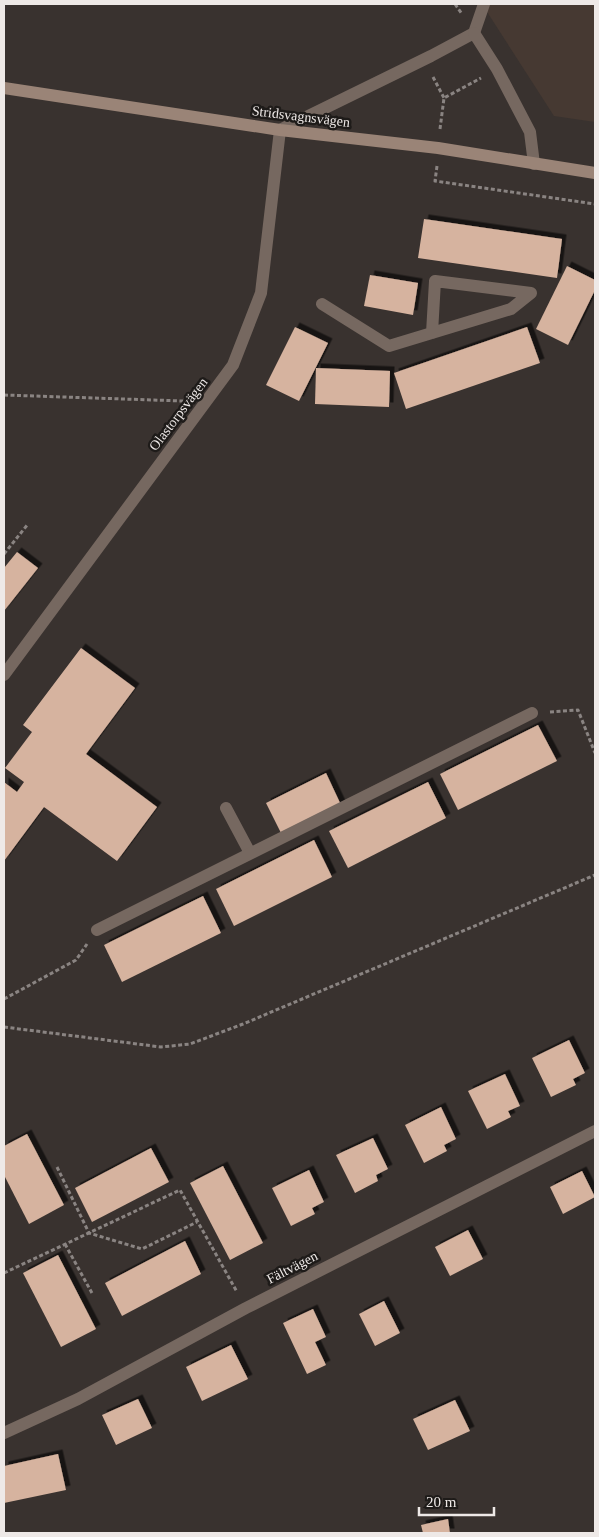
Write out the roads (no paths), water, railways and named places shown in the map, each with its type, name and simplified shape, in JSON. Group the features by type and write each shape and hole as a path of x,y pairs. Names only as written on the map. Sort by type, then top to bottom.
{"street":[{"path":"280,130 474,33 484,4"},
{"path":"474,33 497,69 530,132 534,164"},
{"name":"Stridsvagnsvägen","path":"4,88 280,130 438,148 595,173"},
{"name":"Olastorpsvägen","path":"4,675 233,366 261,293 280,130"},
{"path":"322,304 389,346 432,333 510,309 531,293 435,281 432,333"},
{"path":"97,930 532,713"},
{"path":"226,808 250,853"},
{"name":"Fältvägen","path":"4,1433 78,1399 246,1308 595,1131"}]}
